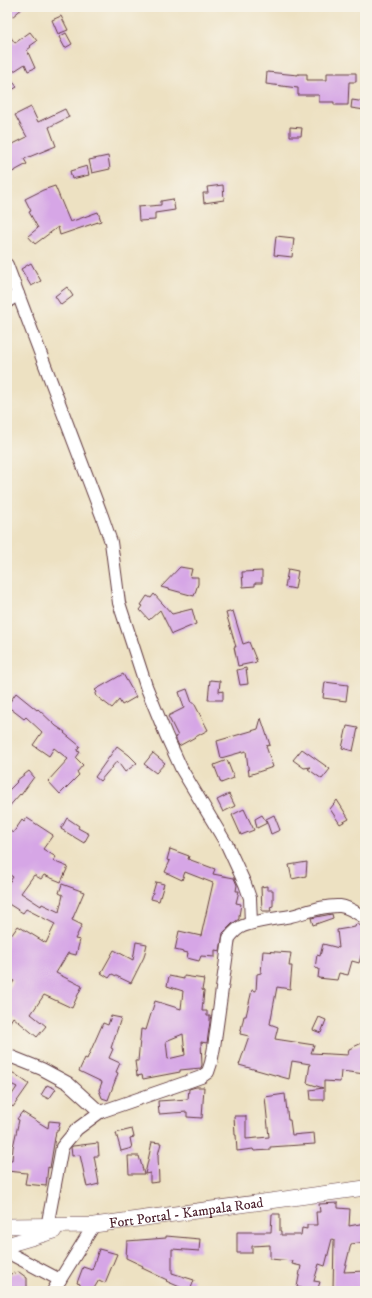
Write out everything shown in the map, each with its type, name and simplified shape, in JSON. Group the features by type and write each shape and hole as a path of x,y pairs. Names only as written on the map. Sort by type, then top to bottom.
{"main road":[{"name":"Fort Portal - Kampala Road","path":"7,1226 47,1227 94,1225 365,1188"},
{"path":"7,1245 72,1225"}],"street":[{"path":"7,265 111,542 119,603 146,686 182,770 227,845 245,884 250,898 251,923"},
{"path":"7,302 18,294"},
{"path":"47,1227 62,1148 77,1129 100,1112 201,1077 208,1072 214,1047 229,938 233,932 251,923 327,907 339,906 348,908 365,918"},
{"path":"7,1056 42,1069 68,1083 100,1112"},
{"path":"54,1291 94,1225"},
{"path":"7,1252 60,1280"}],"building":[{"path":"7,7 24,7 12,17 7,11"},
{"path":"61,16 68,30 58,34 52,20"},
{"path":"7,32 15,43 30,32 37,41 27,50 35,68 28,71 25,64 8,75 17,87 7,93"},
{"path":"66,33 72,44 65,48 59,37"},
{"path":"267,72 298,75 307,74 307,80 327,80 327,73 356,73 356,82 349,82 348,105 334,105 334,102 319,102 319,95 298,95 298,88 266,84"},
{"path":"352,100 365,102 365,110 351,108"},
{"path":"31,107 38,122 65,109 69,117 49,127 56,146 24,159 27,164 7,175 7,147 27,137 15,115"},
{"path":"290,127 302,128 301,136 290,136"},
{"path":"108,156 110,169 92,173 89,160"},
{"path":"87,166 89,175 72,179 70,171"},
{"path":"223,185 224,200 204,203 203,193 208,193 207,187"},
{"path":"55,186 70,222 98,212 101,221 60,235 58,227 35,244 28,236 38,228 29,212 31,211 25,199"},
{"path":"173,199 175,210 155,213 155,220 139,221 138,207 161,205 161,201"},
{"path":"276,236 294,238 292,257 274,255"},
{"path":"31,263 41,281 31,286 21,269"},
{"path":"67,287 73,296 61,305 55,296"},
{"path":"180,567 192,569 190,577 198,577 198,584 194,596 161,587"},
{"path":"288,569 298,571 295,589 285,587"},
{"path":"262,571 262,583 255,583 255,586 243,587 242,572"},
{"path":"154,594 172,614 192,609 196,624 172,634 160,610 149,620 140,610 143,606 141,605 147,596 151,598"},
{"path":"233,611 243,644 249,642 257,662 238,666 234,647 236,647 226,613"},
{"path":"246,668 248,684 240,685 237,670"},
{"path":"123,674 136,697 122,705 119,700 112,708 95,695 97,692 95,690"},
{"path":"210,680 220,681 219,692 223,691 223,700 208,700"},
{"path":"325,682 348,685 346,701 323,698"},
{"path":"187,689 192,703 194,703 208,730 179,746 175,737 178,736 168,716 184,708 179,692"},
{"path":"16,693 37,710 38,709 80,746 77,751 80,752 76,758 83,765 77,772 79,775 60,794 48,781 68,759 54,748 49,756 33,745 42,732 26,717 24,719 7,706"},
{"path":"261,718 270,745 266,746 273,767 249,775 246,751 221,758 217,741 258,729"},
{"path":"347,726 358,728 353,751 342,748"},
{"path":"117,746 137,763 125,772 117,761 100,781 95,777"},
{"path":"302,749 330,769 322,779 308,769 311,767 304,768 293,760"},
{"path":"153,753 165,763 156,773 144,764"},
{"path":"227,760 234,778 221,783 214,765"},
{"path":"29,771 34,777 21,795 20,794 7,809 7,792 17,782 16,781"},
{"path":"229,794 235,806 223,812 217,800"},
{"path":"337,800 349,819 340,824 330,809"},
{"path":"244,809 254,830 241,835 232,815"},
{"path":"262,815 267,823 257,828 255,819"},
{"path":"274,815 280,830 271,834 266,819"},
{"path":"27,818 53,835 43,849 56,857 53,861 68,867 61,882 44,875 41,879 34,875 21,893 41,906 42,904 59,912 63,895 59,893 62,884 84,892 72,920 82,925 75,939 80,940 76,955 68,953 56,973 82,986 72,1008 44,995 31,1014 46,1026 37,1037 13,1017 7,1027 7,991 14,981 7,977 7,933 11,936 18,926 46,943 55,924 26,909 23,913 7,903 7,885 13,877 7,873 7,829 13,833 22,820 24,822"},
{"path":"67,818 79,826 78,828 89,834 84,843 61,829"},
{"path":"170,849 189,856 188,859 215,869 213,874 234,878 237,885 236,891 239,891 236,903 241,904 239,919 223,933 220,951 215,950 215,957 201,956 199,961 187,958 188,953 175,950 179,931 201,936 213,883 185,872 182,880 165,872 170,861 167,860"},
{"path":"307,862 306,876 292,879 289,865"},
{"path":"156,882 164,884 159,901 151,899"},
{"path":"267,886 267,890 273,890 273,906 270,907 271,911 262,911 261,887"},
{"path":"332,914 333,918 313,925 311,918"},
{"path":"356,924 365,927 365,942 359,963 352,961 348,975 339,973 337,980 318,978 319,969 315,968 317,955 320,956 323,944 339,948 337,930 355,927"},
{"path":"136,942 147,944 144,957 131,983 112,974 109,978 101,973 114,950 133,960"},
{"path":"263,951 291,953 289,966 292,966 290,989 277,987 270,1024 278,1027 275,1039 314,1045 311,1053 348,1055 349,1049 362,1043 365,1050 365,1074 341,1071 340,1082 324,1081 324,1100 311,1100 310,1090 323,1088 307,1083 310,1064 292,1061 289,1079 239,1065 249,1036 240,1034 252,990 256,991 257,974 261,973"},
{"path":"169,976 184,979 184,976 204,979 202,990 204,991 202,1011 207,1011 207,1016 210,1016 210,1022 207,1043 201,1042 202,1065 201,1068 180,1070 180,1072 143,1079 142,1075 137,1076 135,1061 138,1061 141,1029 146,1030 155,1001 181,1009 183,991 167,986","holes":["183,1034 185,1055 168,1059 166,1041"]},
{"path":"111,1016 121,1018 111,1048 113,1049 109,1058 120,1063 108,1100 102,1098 99,1090 102,1082 79,1071 85,1058 87,1059 103,1023 108,1025"},
{"path":"319,1017 326,1020 321,1033 313,1030"},
{"path":"7,1070 29,1084 13,1107 7,1102 17,1087 7,1082"},
{"path":"47,1085 56,1089 49,1099 41,1095"},
{"path":"204,1087 202,1118 187,1117 187,1112 159,1114 158,1101 188,1099 189,1089"},
{"path":"285,1094 288,1120 290,1120 292,1135 314,1133 315,1144 270,1147 270,1150 254,1151 253,1149 237,1151 234,1116 246,1116 246,1139 269,1137 265,1097"},
{"path":"22,1112 48,1128 49,1121 60,1122 58,1131 56,1131 50,1168 48,1167 46,1186 25,1184 27,1173 7,1171 7,1160 12,1160 13,1147 19,1120 17,1119"},
{"path":"132,1129 134,1137 130,1138 132,1148 121,1151 116,1133"},
{"path":"152,1142 161,1143 158,1155 159,1182 150,1183 150,1173 145,1174"},
{"path":"98,1143 99,1156 94,1156 99,1184 87,1187 80,1155 72,1156 71,1147"},
{"path":"128,1156 139,1156 144,1174 129,1174"},
{"path":"338,1203 338,1208 350,1209 349,1226 365,1223 365,1242 351,1244 344,1272 365,1271 365,1291 355,1291 355,1289 333,1289 334,1240 332,1239 325,1266 319,1264 314,1281 320,1282 317,1291 297,1287 301,1266 292,1264 293,1261 270,1259 270,1245 252,1246 252,1253 237,1253 237,1232 271,1232 272,1214 280,1214 281,1235 301,1235 302,1228 307,1229 307,1225 317,1225 316,1212 320,1212 319,1204"},
{"path":"166,1236 200,1239 199,1251 172,1249 172,1273 194,1280 190,1291 181,1291 182,1288 166,1281 167,1280 142,1268 143,1266 126,1258 127,1241 166,1238"},
{"path":"99,1249 117,1254 105,1283 99,1280 93,1290 80,1291 80,1284 77,1283 83,1267 92,1270"},
{"path":"19,1272 27,1278 27,1288 22,1291 10,1291 7,1286 7,1280 10,1274"}]}
